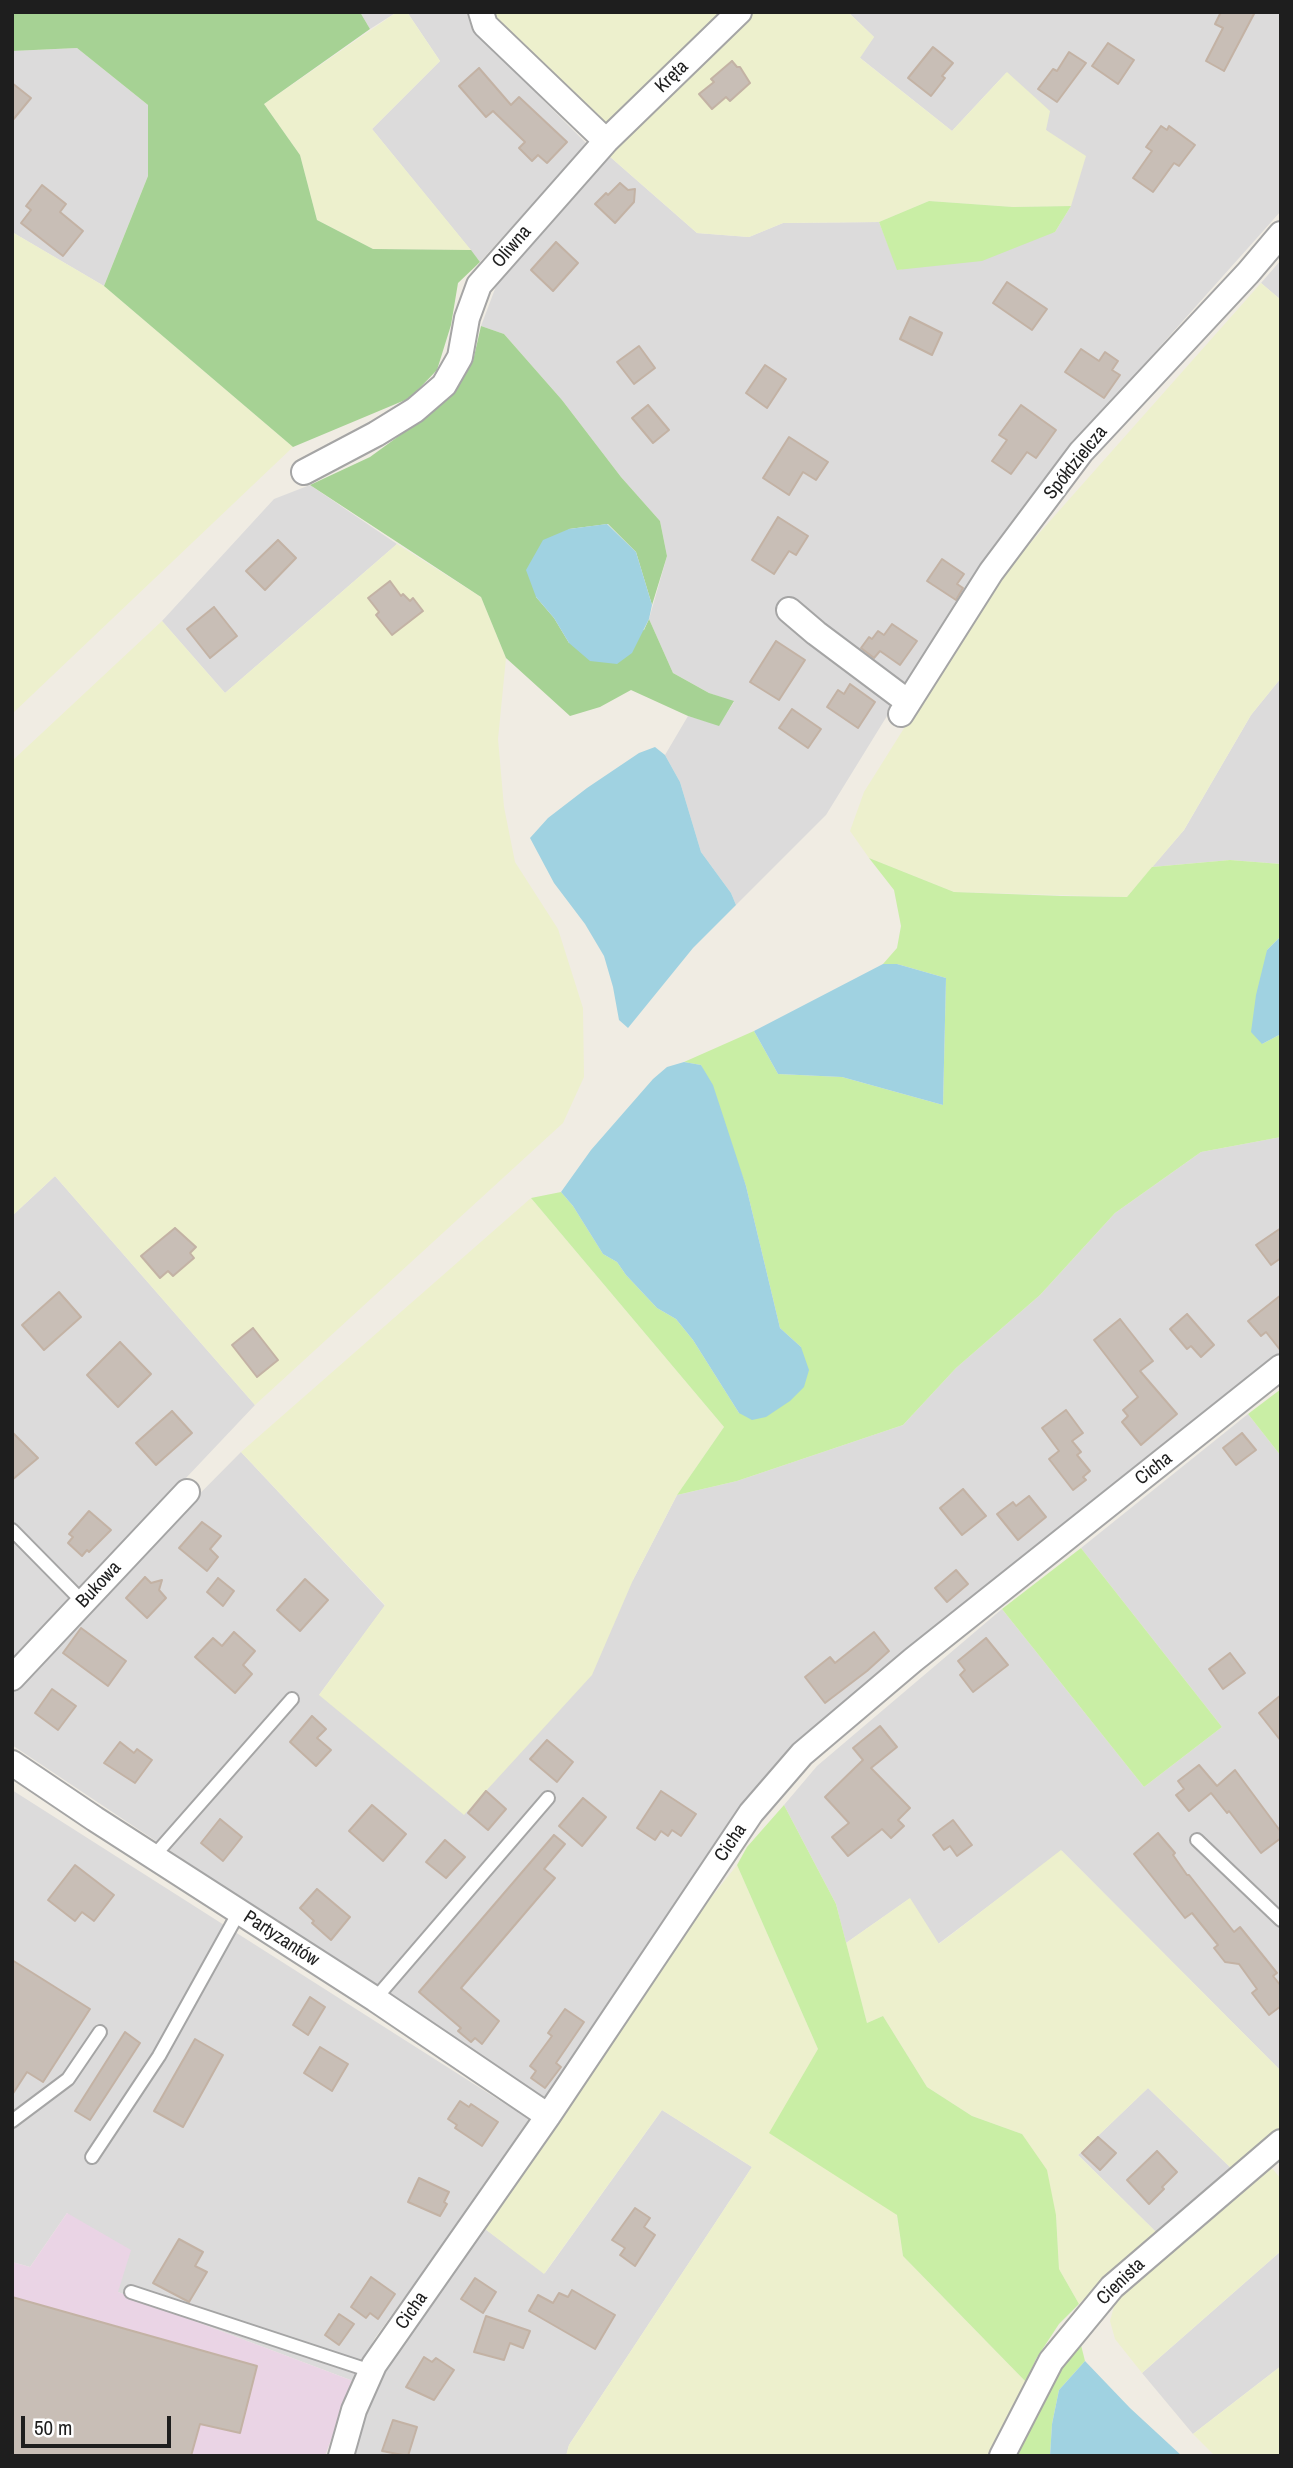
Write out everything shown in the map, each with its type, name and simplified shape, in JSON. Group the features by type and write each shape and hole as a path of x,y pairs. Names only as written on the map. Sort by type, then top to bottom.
{"street":[{"path":"481,12 485,25 606,141"},
{"name":"Kręta","path":"606,141 739,12"},
{"name":"Oliwna","path":"304,472 415,410 444,385 460,357 467,318 480,285 606,141"},
{"name":"Spółdzielcza","path":"789,610 904,708 991,572 1081,452 1281,234"},
{"name":"Cicha","path":"341,2456 354,2410 371,2371 548,2116 751,1813 802,1754 913,1660 1281,1367"},
{"name":"Bukowa","path":"12,1678 187,1492"},
{"name":"Partyzantów","path":"12,1763 375,1999 548,2116"},
{"name":"Cienista","path":"1002,2456 1051,2361 1112,2287 1281,2142"}],"lane":[{"path":"12,1530 83,1602"},
{"path":"153,1857 292,1699"},
{"path":"375,1999 548,1798"},
{"path":"1198,1840 1281,1920"},
{"path":"92,2157 159,2056 239,1912"},
{"path":"12,2121 68,2079 100,2032"},
{"path":"131,2292 371,2371"}],"shaded area":[{"path":"360,12 397,12 370,29"},
{"path":"407,12 466,12 472,29 587,144 480,262 372,129 440,61"},
{"path":"848,12 1281,12 1281,211 1073,444 919,664 826,815 736,905 731,893 701,852 680,782 665,755 688,716 719,725 734,702 709,693 673,673 649,619 667,556 660,521 621,477 562,400 504,334 481,326 498,281 608,155 697,233 749,237 783,223 879,222 898,270 1055,232 1071,206 1046,130 1006,73 952,131 859,57 874,37"},
{"path":"77,48 148,105 148,176 104,286 12,232 12,51"},
{"path":"1281,260 1281,300 1261,283"},
{"path":"310,485 397,544 225,693 162,621 274,499"},
{"path":"1281,678 1281,864 1230,860 1152,867 1184,830 1251,715"},
{"path":"1281,1137 1281,1354 789,1751 548,2103 12,1745 12,1694 130,1564 241,1452 385,1606 319,1695 633,1580 677,1495 737,1481 903,1425 956,1368 1040,1295 1115,1213 1201,1152"},
{"path":"55,1176 255,1405 12,1662 12,1216"},
{"path":"1248,1414 1281,1456 1281,2071 1062,1851 938,1944 909,1899 846,1943 836,1904 784,1805 817,1766 1002,1609 1144,1787 1222,1727 1081,1548"},
{"path":"12,1790 532,2121 375,2338 353,2381 118,2292 67,2213 30,2267 12,2262"},
{"path":"1148,2088 1234,2171 1156,2232 1078,2155"},
{"path":"662,2110 752,2167 569,2445 566,2456 352,2456 362,2418 382,2376 485,2229 545,2273"},
{"path":"67,2213 131,2250 118,2292 353,2381 325,2456 12,2456 12,2262 30,2267"},
{"path":"1281,2251 1281,2366 1193,2434 1142,2373"}],"green space":[{"path":"12,12 360,12 370,29 264,104 300,155 317,220 373,249 471,250 480,262 458,283 451,325 437,370 410,398 293,447 104,286 148,176 148,105 77,48 12,51"},
{"path":"397,12 407,12 440,61 372,129 471,250 373,249 317,220 300,155 264,104"},
{"path":"493,12 726,12 607,126 497,23"},
{"path":"754,12 848,12 874,37 860,58 952,131 1007,72 1050,111 1046,130 1086,156 1071,206 1013,207 929,201 879,222 783,223 749,237 697,233 608,155"},
{"path":"929,201 1013,207 1071,206 1055,232 982,261 897,270 879,222"},
{"path":"12,232 104,286 293,447 12,714"},
{"path":"1261,283 1281,300 1281,678 1251,715 1184,830 1127,897 954,892 869,858 850,831 864,792 960,639 1018,557"},
{"path":"481,326 504,334 562,400 621,477 660,521 667,556 652,605 636,552 608,524 569,529 536,597 554,618 569,643 644,630 649,619 673,673 709,693 734,701 719,726 688,716 631,690 600,707 570,716 506,658 481,597 310,485 370,457 457,389 473,361"},
{"path":"397,544 481,597 506,658 498,739 504,807 515,862 558,929 583,1008 584,1077 563,1123 255,1405 55,1176 12,1216 12,761 162,621 225,693"},
{"path":"869,858 954,892 1127,897 1152,867 1230,860 1281,864 1281,936 1267,950 1262,1044 1281,1034 1281,1137 1201,1152 1115,1213 1040,1295 956,1368 903,1425 737,1481 677,1495 724,1427 531,1198 561,1192 603,1254 617,1262 657,1308 676,1319 693,1340 739,1413 801,1347 780,1328 746,1186 701,1065 684,1062 754,1031 778,1074 842,1077 943,1105 946,978 897,964 883,964 897,948 901,926 894,890"},
{"path":"531,1198 724,1427 677,1495 633,1580 592,1675 464,1815 319,1695 385,1605 241,1452"},
{"path":"1281,1389 1281,1456 1248,1414"},
{"path":"1081,1548 1222,1727 1144,1787 1002,1609"},
{"path":"784,1805 836,1904 867,2023 883,2016 927,2087 972,2116 1022,2134 1047,2170 1056,2215 1059,2269 1079,2304 1059,2324 1036,2359 1026,2382 903,2256 897,2215 769,2133 818,2049 737,1865 747,1847"},
{"path":"1061,1850 1281,2071 1281,2127 1234,2171 1148,2088 1078,2155 1156,2232 1079,2304 1059,2269 1056,2215 1022,2134 972,2116 927,2087 883,2016 867,2023 846,1943 910,1898 939,1944"},
{"path":"737,1865 818,2049 897,2216 903,2256 1026,2382 989,2456 566,2456 569,2445 752,2167 662,2110 544,2274 485,2229 694,1919"},
{"path":"1271,2167 1281,2179 1281,2251 1142,2373 1115,2339 1110,2321 1116,2299"},
{"path":"1081,2345 1085,2361 1059,2390 1052,2424 1050,2456 1013,2456 1062,2362"},
{"path":"1281,2366 1281,2456 1215,2456 1193,2434"}],"water":[{"path":"607,524 636,552 652,605 649,619 632,653 617,664 590,661 569,643 554,618 536,597 526,570 543,540 569,529"},
{"path":"655,747 665,755 680,782 701,852 731,893 736,905 693,948 628,1028 619,1020 604,956 585,924 554,883 530,838 548,818 587,788 639,753"},
{"path":"1281,936 1281,1034 1262,1044 1251,1032 1256,995 1267,950"},
{"path":"883,964 897,964 946,978 943,1105 842,1077 778,1074 754,1031"},
{"path":"684,1062 701,1065 713,1085 746,1186 780,1328 801,1347 809,1370 804,1387 790,1401 766,1417 752,1420 739,1413 693,1340 676,1319 657,1308 617,1262 603,1254 561,1192 591,1150 653,1079 667,1067"},
{"path":"1085,2361 1182,2456 1050,2456 1052,2424 1059,2390"}],"building":[{"path":"1221,12 1255,12 1224,71 1206,61 1223,28 1215,24"},
{"path":"1108,43 1134,60 1118,84 1092,66"},
{"path":"933,47 953,63 931,96 908,78"},
{"path":"1069,52 1086,63 1057,102 1038,89 1053,69 1057,71"},
{"path":"732,61 740,67 750,83 730,101 726,97 712,109 699,94 714,82 711,79"},
{"path":"479,68 511,105 519,97 567,142 547,163 538,155 532,161 519,148 525,142 493,111 486,117 459,86"},
{"path":"12,83 31,98 12,121"},
{"path":"1161,126 1167,130 1169,126 1195,145 1179,166 1174,163 1153,192 1133,178 1152,151 1146,147"},
{"path":"620,183 628,190 635,189 634,202 615,223 595,204"},
{"path":"42,185 66,204 60,212 83,231 63,256 21,223 31,210 26,206"},
{"path":"556,242 578,263 553,291 531,270"},
{"path":"1007,282 1047,309 1032,330 993,303"},
{"path":"910,317 942,333 932,355 900,339"},
{"path":"639,346 655,368 634,384 617,362"},
{"path":"1081,349 1099,361 1105,352 1118,361 1112,370 1120,375 1104,398 1065,372"},
{"path":"765,365 786,379 767,408 746,393"},
{"path":"648,405 669,430 653,443 632,418"},
{"path":"1021,405 1056,430 1036,458 1027,452 1011,474 992,461 1007,440 999,435"},
{"path":"789,437 828,462 816,480 803,472 789,495 763,478"},
{"path":"778,517 808,536 796,555 789,551 774,574 752,560"},
{"path":"278,540 296,558 265,590 246,571"},
{"path":"942,559 964,574 957,584 963,588 956,600 927,581"},
{"path":"390,581 401,596 403,594 410,601 413,598 423,611 392,635 376,615 379,612 368,598"},
{"path":"214,607 237,636 210,658 187,629"},
{"path":"892,624 917,641 900,665 880,651 874,658 861,648 869,637 872,639 878,631 884,635"},
{"path":"776,641 805,660 779,700 750,682"},
{"path":"850,684 875,702 858,728 827,707 838,690 844,694"},
{"path":"792,709 821,729 808,748 779,728"},
{"path":"175,1228 196,1247 190,1253 194,1258 173,1276 168,1271 160,1278 141,1256"},
{"path":"1281,1228 1281,1258 1271,1265 1256,1245"},
{"path":"59,1292 81,1317 44,1350 22,1325"},
{"path":"1281,1295 1281,1351 1266,1332 1261,1336 1248,1321"},
{"path":"1187,1314 1214,1345 1201,1357 1191,1346 1187,1349 1170,1329"},
{"path":"1120,1319 1153,1361 1140,1371 1177,1414 1141,1445 1122,1422 1128,1416 1123,1410 1138,1397 1094,1340"},
{"path":"253,1328 278,1360 257,1377 232,1345"},
{"path":"120,1342 151,1374 118,1407 87,1375"},
{"path":"1066,1410 1083,1433 1072,1441 1081,1452 1077,1455 1090,1471 1083,1477 1086,1480 1073,1490 1049,1459 1059,1451 1042,1428"},
{"path":"172,1411 192,1433 156,1465 136,1443"},
{"path":"12,1432 38,1458 12,1480"},
{"path":"1242,1433 1256,1450 1236,1465 1223,1448"},
{"path":"963,1489 986,1516 962,1535 940,1508"},
{"path":"1029,1496 1046,1517 1018,1540 997,1514 1013,1502 1016,1506"},
{"path":"89,1511 111,1530 82,1556 68,1543 73,1537 69,1534"},
{"path":"202,1522 221,1536 210,1549 218,1557 207,1571 179,1548"},
{"path":"956,1570 968,1584 947,1602 935,1588"},
{"path":"145,1577 151,1583 162,1580 159,1590 166,1598 147,1618 126,1598"},
{"path":"218,1578 234,1591 223,1606 207,1592"},
{"path":"305,1579 328,1600 300,1631 277,1610"},
{"path":"81,1628 126,1661 108,1686 63,1653"},
{"path":"234,1632 255,1651 243,1665 252,1674 235,1693 195,1657 213,1638 222,1646"},
{"path":"874,1632 889,1651 825,1703 805,1677 830,1657 835,1663"},
{"path":"986,1638 1008,1665 973,1692 960,1675 965,1670 958,1661"},
{"path":"1230,1653 1245,1673 1223,1689 1209,1669"},
{"path":"52,1689 76,1706 58,1730 35,1713"},
{"path":"1281,1695 1281,1741 1259,1713"},
{"path":"312,1716 326,1729 317,1738 331,1750 316,1766 290,1742"},
{"path":"880,1726 897,1747 871,1768 910,1808 898,1820 904,1826 891,1838 882,1829 848,1856 832,1837 849,1823 825,1797 863,1760 853,1748"},
{"path":"547,1740 573,1762 557,1782 530,1759"},
{"path":"120,1742 134,1753 137,1749 152,1760 135,1783 104,1763"},
{"path":"1199,1765 1217,1786 1235,1770 1281,1832 1281,1838 1261,1853 1229,1811 1227,1813 1211,1793 1189,1811 1176,1795 1184,1789 1178,1781"},
{"path":"486,1791 506,1809 488,1830 468,1813"},
{"path":"661,1791 696,1814 681,1836 672,1830 668,1836 661,1831 655,1840 637,1828"},
{"path":"583,1798 606,1817 582,1846 559,1826"},
{"path":"372,1805 406,1834 383,1861 349,1831"},
{"path":"220,1819 242,1837 223,1861 201,1843"},
{"path":"953,1820 972,1845 957,1856 950,1846 944,1850 933,1835"},
{"path":"1158,1833 1175,1853 1173,1855 1187,1875 1234,1932 1240,1927 1277,1973 1273,1976 1281,1986 1281,2006 1269,2015 1252,1993 1257,1989 1239,1964 1225,1962 1214,1948 1218,1945 1192,1913 1185,1918 1134,1854"},
{"path":"554,1835 565,1844 544,1869 555,1878 461,1988 499,2021 482,2044 475,2038 471,2042 458,2031 461,2028 419,1992"},
{"path":"445,1840 465,1857 446,1878 426,1862"},
{"path":"75,1865 114,1895 94,1921 82,1912 75,1921 48,1900"},
{"path":"317,1889 350,1917 331,1940 300,1908"},
{"path":"12,1960 90,2009 43,2082 27,2072 12,2095"},
{"path":"310,1997 325,2007 308,2035 293,2025"},
{"path":"565,2009 584,2022 556,2063 561,2067 545,2088 531,2078 536,2071 530,2066 552,2036 548,2033"},
{"path":"125,2032 140,2043 90,2120 75,2111"},
{"path":"195,2039 223,2055 183,2127 154,2111"},
{"path":"320,2047 348,2064 332,2091 304,2073"},
{"path":"460,2101 469,2107 471,2104 498,2122 482,2146 455,2128 457,2125 448,2119"},
{"path":"1098,2137 1116,2153 1100,2170 1082,2153"},
{"path":"1157,2151 1177,2172 1149,2204 1127,2180"},
{"path":"419,2178 449,2192 444,2202 447,2204 440,2216 408,2202"},
{"path":"635,2208 650,2218 644,2227 655,2235 635,2266 620,2255 625,2248 612,2240"},
{"path":"179,2239 203,2252 195,2266 207,2272 189,2302 153,2283"},
{"path":"371,2277 395,2294 378,2319 370,2313 366,2318 351,2307"},
{"path":"475,2278 496,2292 483,2313 461,2299"},
{"path":"572,2290 615,2315 595,2349 529,2311 538,2295 553,2303 559,2293 568,2297"},
{"path":"12,2297 257,2366 240,2433 200,2424 191,2456 12,2456"},
{"path":"339,2314 354,2324 339,2345 325,2335"},
{"path":"486,2316 530,2331 523,2348 510,2343 504,2360 474,2352"},
{"path":"424,2357 432,2362 436,2358 454,2370 434,2400 406,2387"},
{"path":"393,2420 417,2427 408,2456 382,2451"}]}
